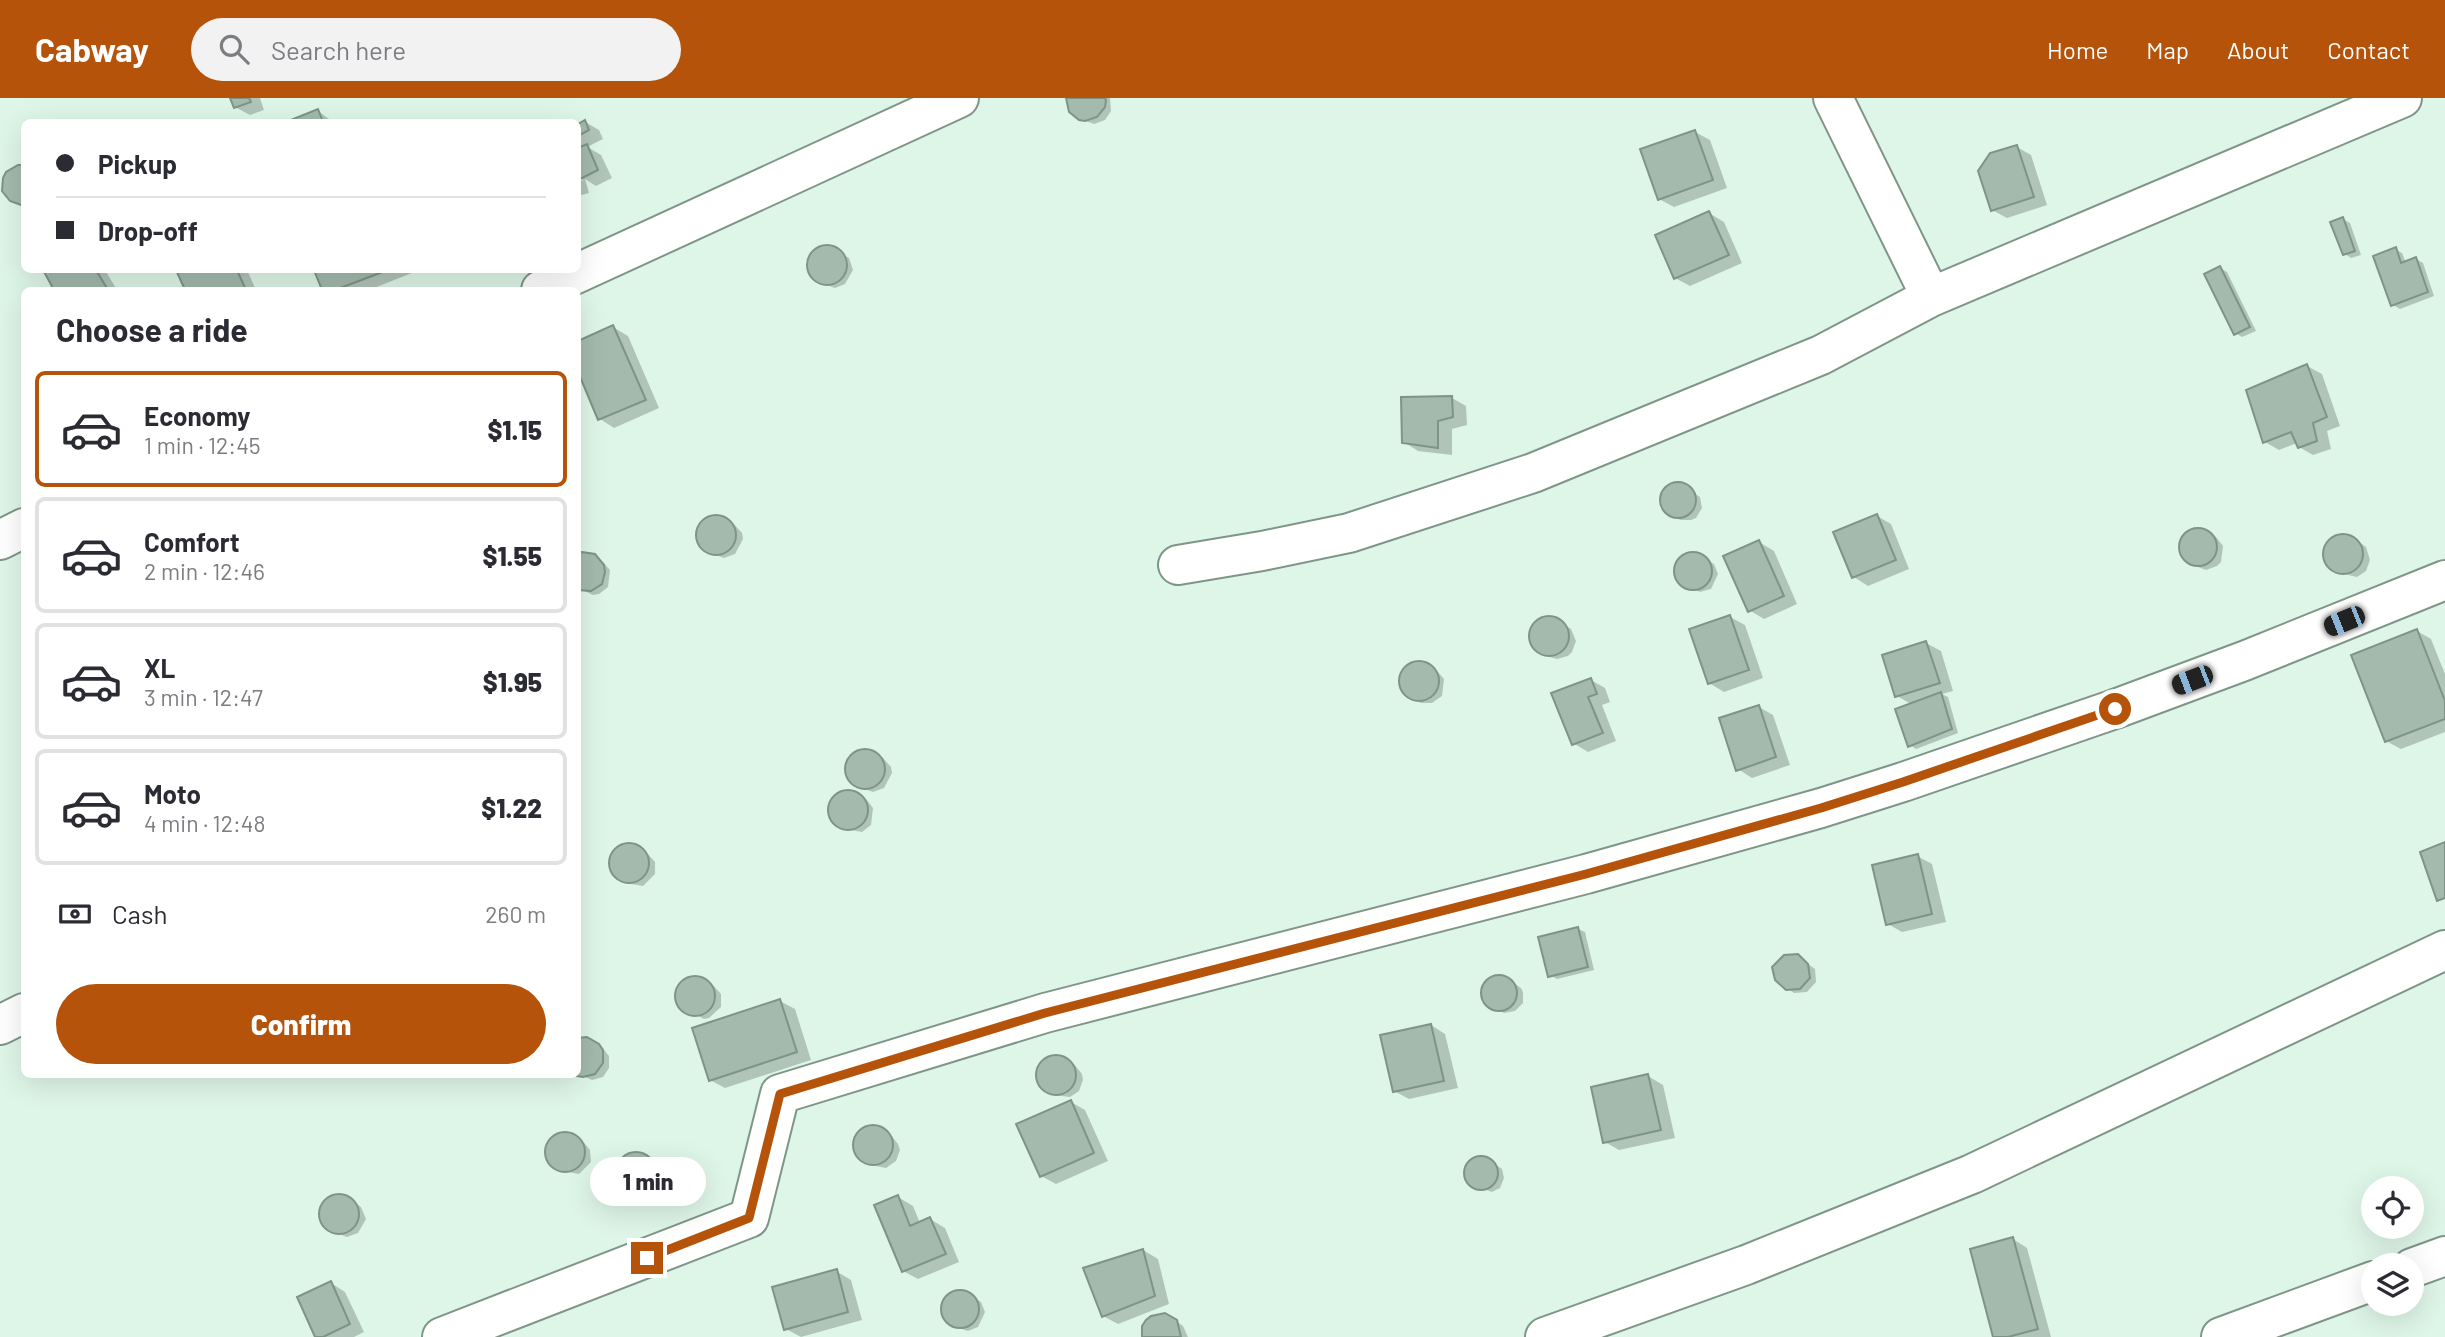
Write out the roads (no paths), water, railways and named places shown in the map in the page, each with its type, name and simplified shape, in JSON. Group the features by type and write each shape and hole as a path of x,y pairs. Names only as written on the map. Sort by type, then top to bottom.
{"street":[{"path":"581,272 959,98"},
{"path":"1833,98 1931,297"},
{"path":"1178,565 1349,533 1533,473 1821,355 1931,297 2402,98"},
{"path":"548,287 578,273"},
{"path":"0,540 21,530"},
{"path":"442,1337 749,1218 780,1094 1045,1013 1586,874 1833,804 2115,709 2244,662 2445,580"},
{"path":"1545,1337 1746,1265 1972,1174 2445,950"},
{"path":"0,1025 21,1014"},
{"path":"2424,1264 2445,1256"},
{"path":"2244,1333 2361,1286"}]}
